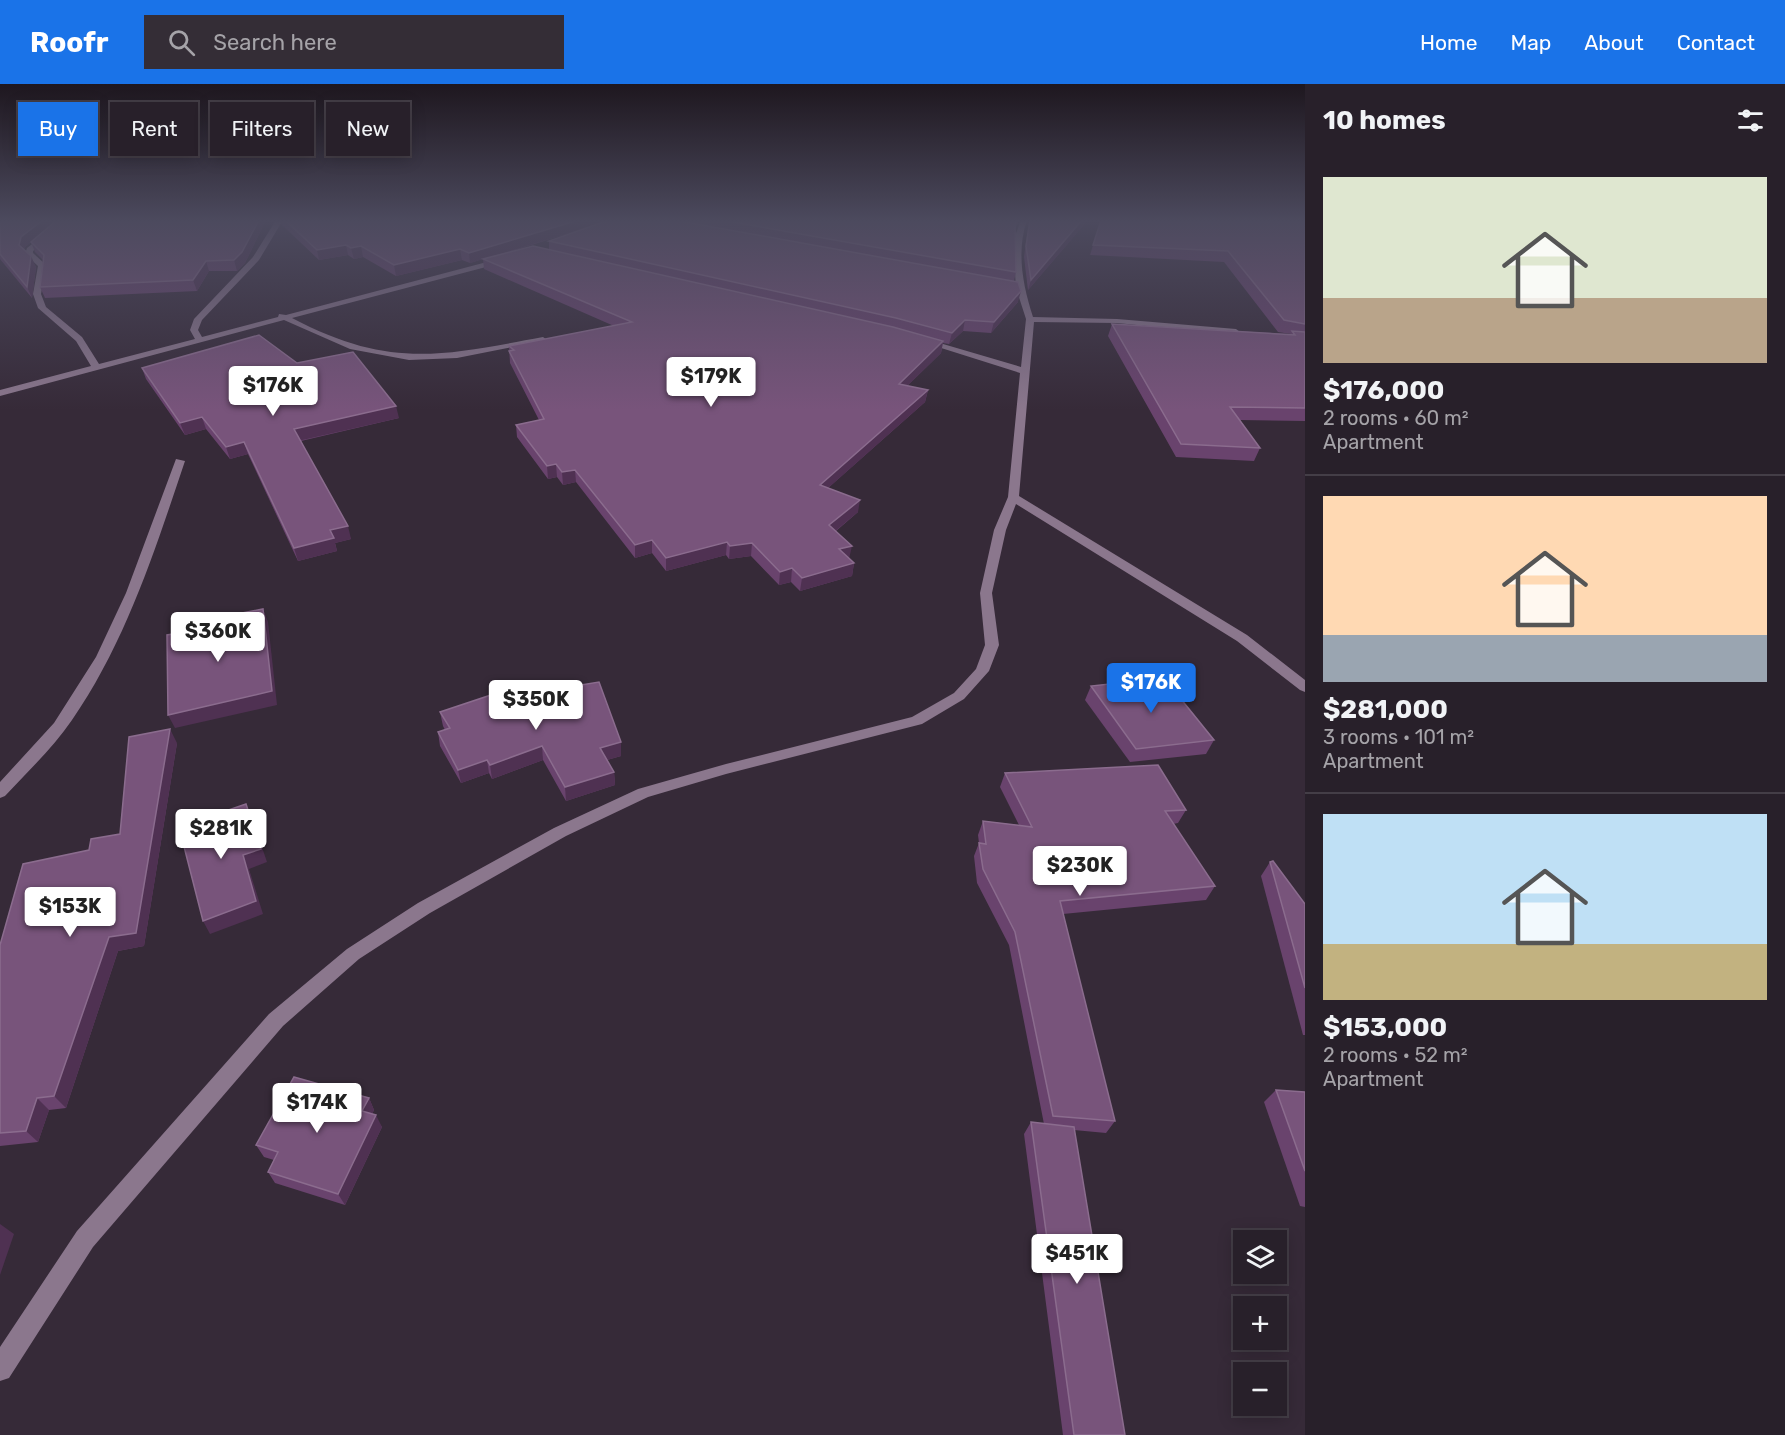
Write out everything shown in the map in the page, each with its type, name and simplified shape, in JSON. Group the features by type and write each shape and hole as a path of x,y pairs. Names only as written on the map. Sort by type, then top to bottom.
{"street":[{"path":"39,283 37,294 42,308 79,339 96,367"},
{"path":"199,338 194,330 198,319 232,283"},
{"path":"0,393 411,283"},
{"path":"0,1369 86,1239 276,1020 352,954 424,908 550,837 643,793 726,769 917,721 959,696 982,671 992,645 986,592 1000,530 1013,497 1030,320 1015,283"},
{"path":"282,316 311,332 331,339 408,357 430,358 551,338"},
{"path":"1030,320 1117,321 1246,333"},
{"path":"916,340 1024,371"},
{"path":"0,792 67,717 100,660 140,575 180,461"},
{"path":"1013,497 1242,638 1305,687"}],"building":[{"path":"40,283 126,283 40,287"},
{"path":"540,283 698,283 893,327 943,341 899,384 928,390 820,485 860,500 829,525 852,546 839,549 854,563 802,578 792,568 780,572 752,543 730,546 727,542 666,558 652,540 635,545 575,470 562,472 556,464 547,466 516,425 544,419 509,351 514,350 509,346 632,322"},
{"path":"738,283 1018,283 1021,291 994,322 965,320 952,333 896,318"},
{"path":"1254,283 1305,283 1305,324 1284,320"},
{"path":"1112,324 1295,335 1292,331 1305,332 1305,408 1230,407 1260,448 1181,444"},
{"path":"259,335 297,363 353,352 396,406 294,429 348,526 330,530 334,538 294,548 244,442 226,447 202,417 180,423 142,368"},
{"path":"263,609 272,691 168,715 167,635 222,626 221,617"},
{"path":"1164,678 1214,740 1136,749 1091,686"},
{"path":"599,682 621,742 600,748 614,772 565,787 542,746 490,765 487,760 458,770 438,732 450,728 440,712 494,694 502,706 544,691"},
{"path":"170,729 136,933 109,937 54,1096 37,1098 26,1131 0,1133 0,945 23,864 89,850 91,839 120,834 129,737"},
{"path":"1158,765 1186,810 1165,811 1215,886 1060,901 1115,1121 1053,1116 1015,932 983,869 979,843 986,844 983,821 1032,827 1005,773"},
{"path":"246,804 261,849 243,855 256,901 203,921 179,827"},
{"path":"1273,861 1305,904 1305,988 1270,862"},
{"path":"294,1077 369,1098 362,1111 376,1115 338,1194 268,1172 278,1152 256,1145"},
{"path":"1276,1090 1305,1092 1305,1171"},
{"path":"1031,1122 1074,1127 1125,1435 1074,1435"}]}
